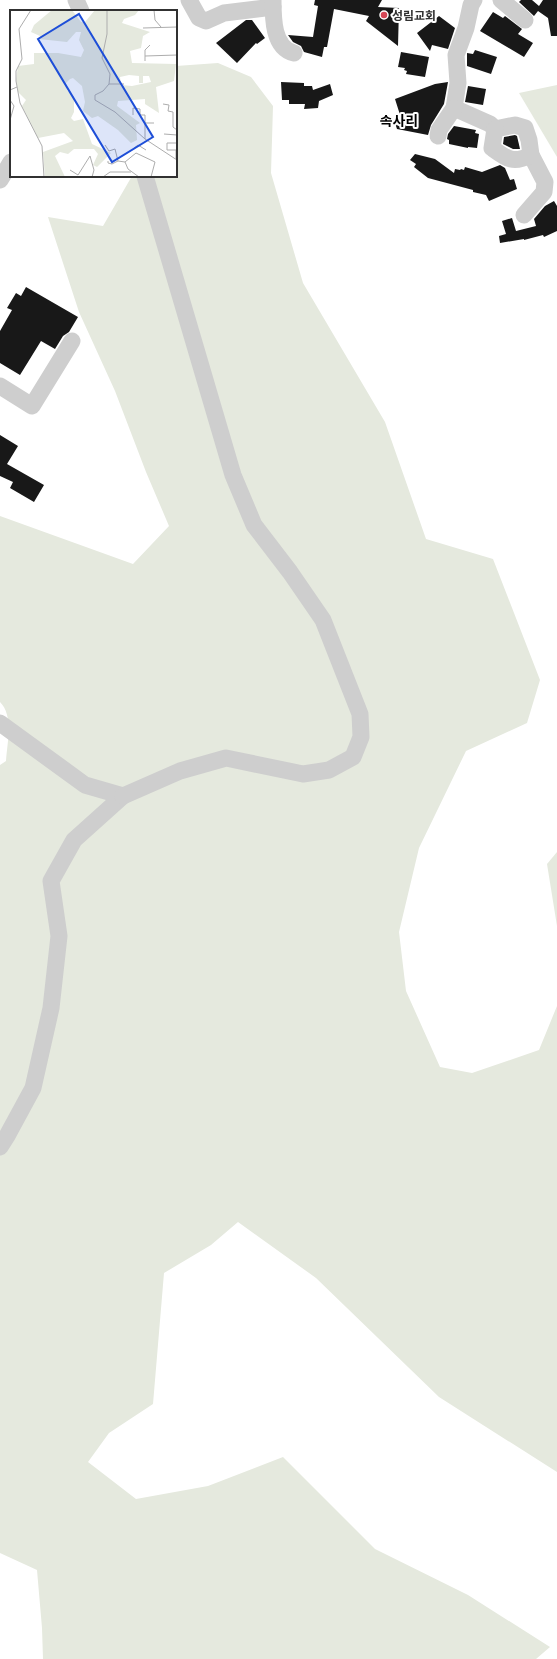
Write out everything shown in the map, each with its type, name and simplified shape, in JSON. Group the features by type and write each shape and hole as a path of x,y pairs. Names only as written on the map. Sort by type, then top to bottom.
{"street":[{"path":"76,0 81,10"},
{"path":"189,0 199,18 206,21 224,13 273,3 276,36 288,52 294,53"},
{"path":"438,136 439,130 454,108 458,83 456,55 466,28 471,5 474,0"},
{"path":"502,0 525,20"},
{"path":"454,108 490,124 495,130 492,148 508,160 522,159 531,155"},
{"path":"495,130 515,125 525,128 529,140 531,155 544,182 544,192 524,215"},
{"path":"0,180 10,164"},
{"path":"0,1147 8,1136 33,1088 52,1008 59,936 51,881 74,840 123,796 180,771 226,758 303,774 329,770 353,757 361,737 360,714 323,620 290,572 254,525 233,475 145,177"},
{"path":"0,386 32,406 72,341"},
{"path":"0,723 84,784 123,796"}],"shaded area":[{"path":"218,63 251,77 273,106 271,173 303,283 385,422 426,539 493,559 540,680 527,723 466,751 419,848 399,932 406,991 440,1067 472,1073 539,1050 557,1006 557,1472 439,1397 316,1278 238,1222 211,1245 164,1273 153,1404 109,1433 88,1462 136,1499 208,1486 283,1457 375,1549 468,1595 550,1647 536,1659 43,1659 37,1570 0,1553 0,765 6,761 9,730 7,715 0,702 0,516 133,564 169,526 146,472 115,391 79,312 48,217 103,226 131,177 177,177 177,66"},
{"path":"557,85 557,157 519,93"},
{"path":"557,852 557,926 547,864"}],"building":[{"path":"315,0 382,0 378,7 399,8 398,46 366,21 369,16 334,9 327,47 324,47 322,57 304,52 301,46 293,42 288,35 313,37 318,6 314,5"},
{"path":"521,0 532,0 539,6 543,0 557,0 557,36 551,36 548,18 538,11 534,16 519,2"},
{"path":"493,12 503,18 505,16 522,29 518,34 533,43 524,57 480,31"},
{"path":"439,16 455,28 448,49 432,45 430,51 417,33"},
{"path":"246,20 252,20 265,38 257,44 256,43 237,63 216,43"},
{"path":"475,50 497,57 491,74 467,66 467,53 473,54"},
{"path":"401,52 429,57 425,77 406,74 407,71 404,70 405,68 398,67"},
{"path":"281,82 304,83 304,86 312,86 313,90 330,84 333,95 319,101 318,108 304,109 305,104 289,104 289,100 282,100"},
{"path":"448,82 444,104 431,125 428,135 397,129 394,120 401,118 395,99 435,84"},
{"path":"468,86 486,89 483,105 465,102"},
{"path":"454,126 476,130 475,133 479,134 477,148 468,148 449,144 449,140 447,139 448,134"},
{"path":"517,136 520,149 513,149 503,144 504,137"},
{"path":"415,154 435,159 454,173 455,169 464,170 465,167 482,172 500,165 505,168 510,180 514,179 517,189 489,201 486,195 473,192 473,190 428,178 414,167 416,164 410,160"},
{"path":"554,201 557,206 557,231 544,237 543,235 524,240 500,243 499,236 506,234 502,221 512,218 516,231 536,226 534,219 545,206"},
{"path":"26,287 78,317 69,332 63,336 55,349 41,341 20,375 0,363 0,331 12,310 7,308 16,293 21,296"},
{"path":"0,435 18,446 7,464 44,485 34,502 10,488 13,482 0,476"}],"place":[{"name":"성림교회","path":"384,15"}],"district":[{"name":"속사리","path":"399,120"}]}
